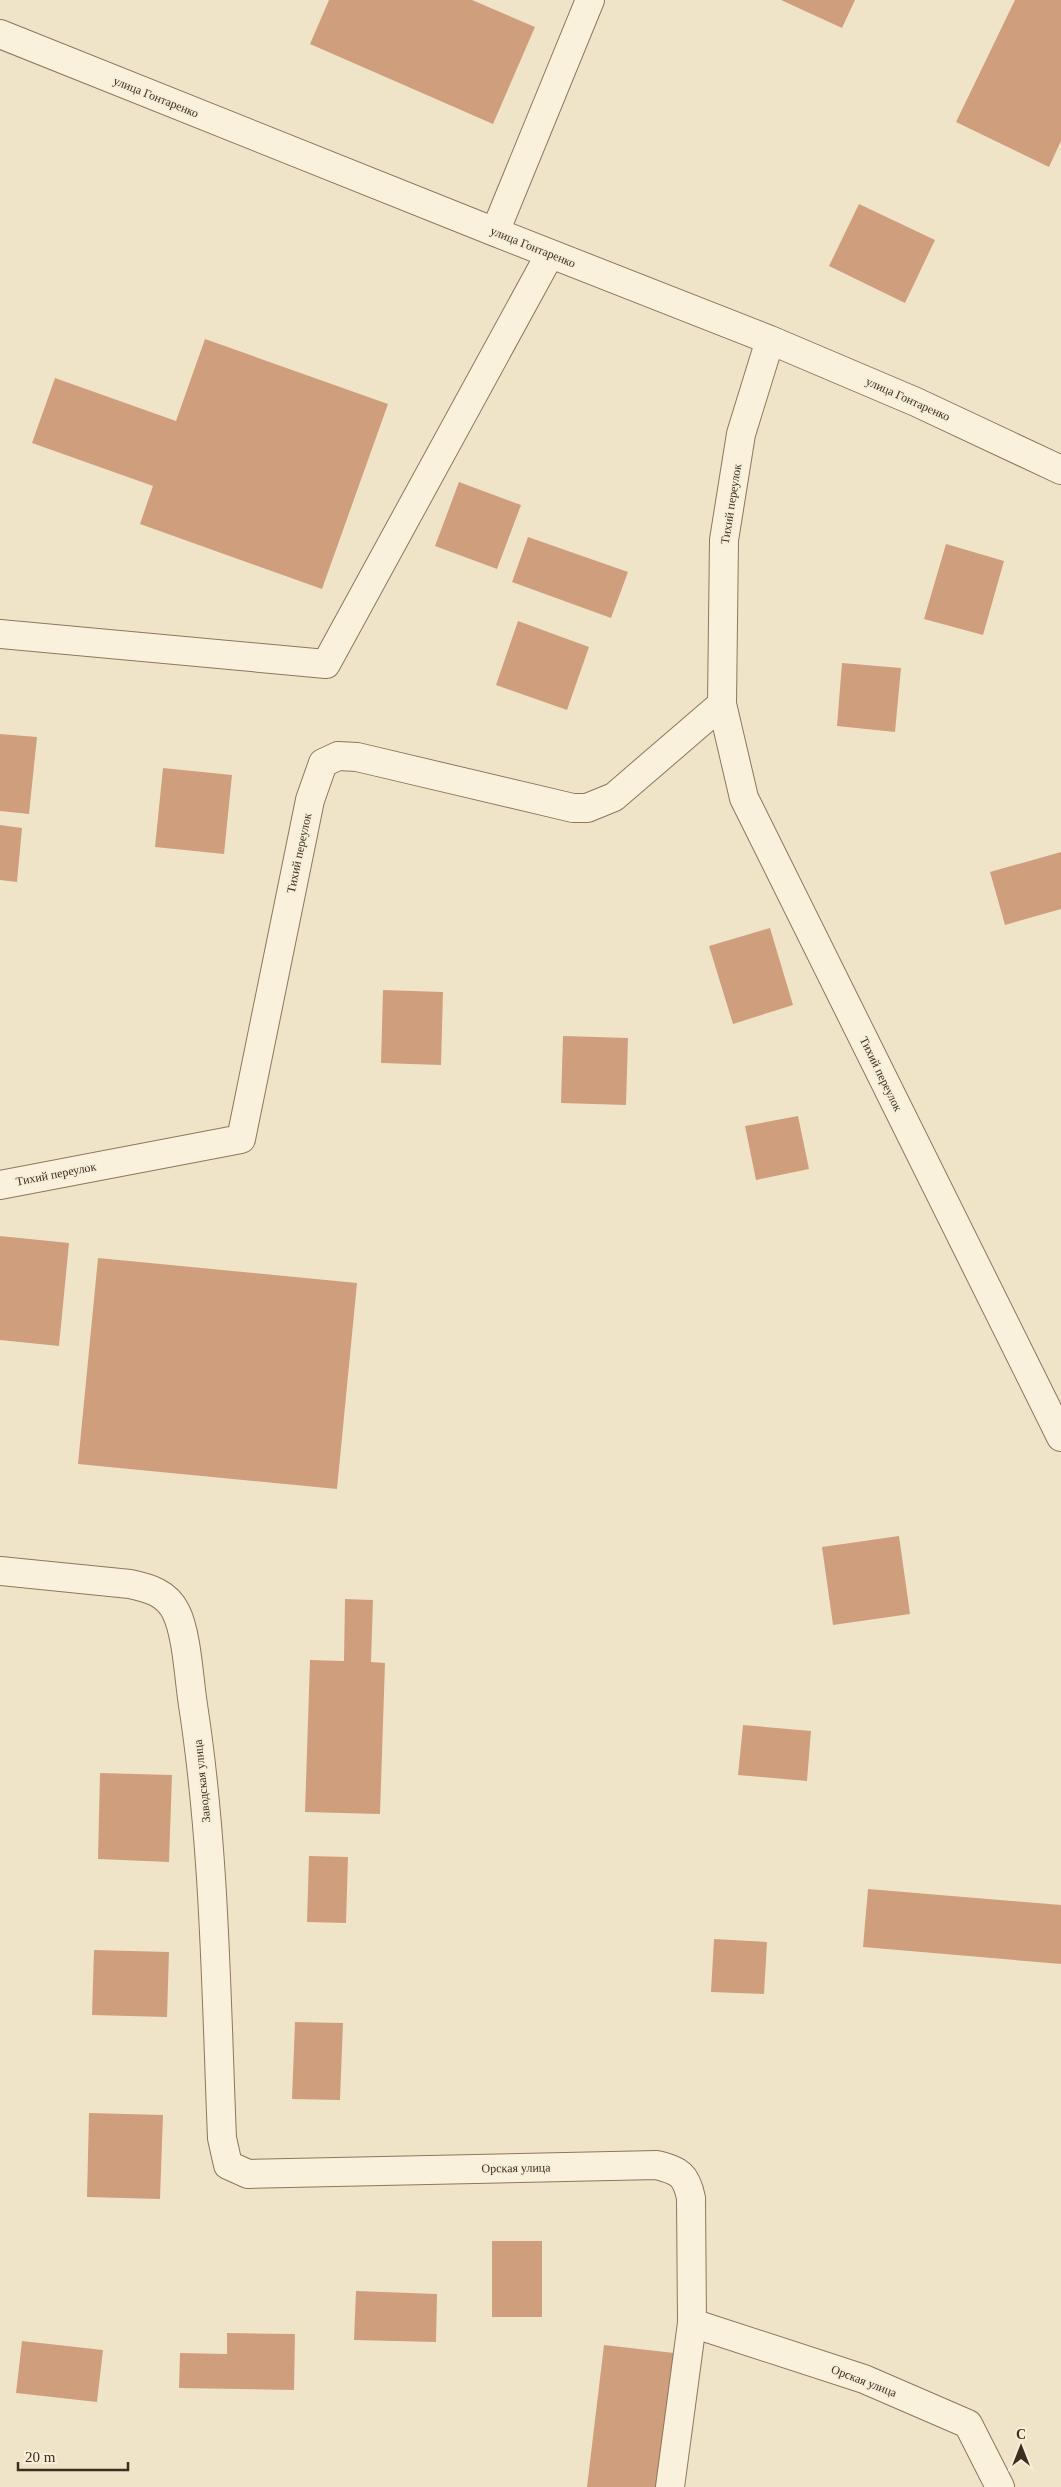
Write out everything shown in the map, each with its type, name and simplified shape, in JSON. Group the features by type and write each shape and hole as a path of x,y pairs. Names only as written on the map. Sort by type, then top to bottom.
{"street":[{"path":"495,232 590,0"},
{"name":"улица Гонтаренко","path":"0,34 770,340 916,402 1061,470"},
{"path":"0,634 326,664 550,254"},
{"name":"Тихий переулок","path":"770,340 742,434 724,540 722,704 744,798 1061,1437"},
{"name":"Тихий переулок","path":"0,1185 241,1139 310,800 323,763 338,756 357,756 573,808 587,808 614,797 722,704"},
{"name":"Заводская улица","path":"0,1571 130,1584 150,1588 164,1596 176,1612 182,1634 202,1764 214,1926 222,2138"},
{"name":"Орская улица","path":"222,2138 228,2165 248,2174 656,2165 683,2175 689,2186 691,2198 692,2323 670,2487"},
{"name":"Орская улица","path":"692,2323 864,2379 968,2424 1000,2487"}],"building":[{"path":"329,0 472,0 535,27 493,124 310,44"},
{"path":"781,0 855,0 842,28"},
{"path":"1015,0 1061,0 1061,141 1049,167 956,122"},
{"path":"859,204 935,240 905,303 829,266"},
{"path":"205,339 388,404 322,589 140,524 153,486 32,443 55,378 176,421"},
{"path":"459,482 521,505 497,569 435,546"},
{"path":"528,537 628,572 611,618 512,582"},
{"path":"946,544 1004,561 983,635 924,619"},
{"path":"518,621 589,647 567,710 496,685"},
{"path":"842,663 901,668 895,732 837,726"},
{"path":"0,734 37,737 29,814 0,811"},
{"path":"163,768 232,775 224,854 155,847"},
{"path":"0,825 22,828 17,882 0,880"},
{"path":"1061,852 1061,909 1005,925 990,872"},
{"path":"770,928 793,1005 733,1024 709,946"},
{"path":"383,990 443,992 441,1065 381,1063"},
{"path":"563,1036 628,1038 626,1105 561,1103"},
{"path":"798,1116 809,1169 756,1180 745,1126"},
{"path":"0,1236 69,1243 59,1346 0,1340"},
{"path":"98,1258 357,1283 337,1489 78,1464"},
{"path":"899,1536 910,1614 833,1625 822,1547"},
{"path":"345,1599 373,1600 371,1662 385,1663 380,1814 305,1812 310,1660 344,1661"},
{"path":"743,1725 811,1731 807,1781 738,1775"},
{"path":"100,1773 172,1775 169,1862 98,1859"},
{"path":"309,1856 348,1857 346,1923 307,1922"},
{"path":"868,1889 1061,1905 1061,1964 863,1947"},
{"path":"714,1939 767,1942 764,1994 711,1992"},
{"path":"94,1950 169,1952 167,2017 92,2015"},
{"path":"295,2022 343,2023 340,2100 292,2099"},
{"path":"89,2113 163,2115 160,2199 87,2197"},
{"path":"492,2241 542,2241 542,2317 492,2317"},
{"path":"356,2291 437,2294 436,2342 354,2340"},
{"path":"227,2333 295,2334 294,2390 179,2388 180,2353 227,2354"},
{"path":"22,2341 103,2350 97,2402 16,2393"},
{"path":"604,2345 674,2353 659,2487 587,2487"}]}
